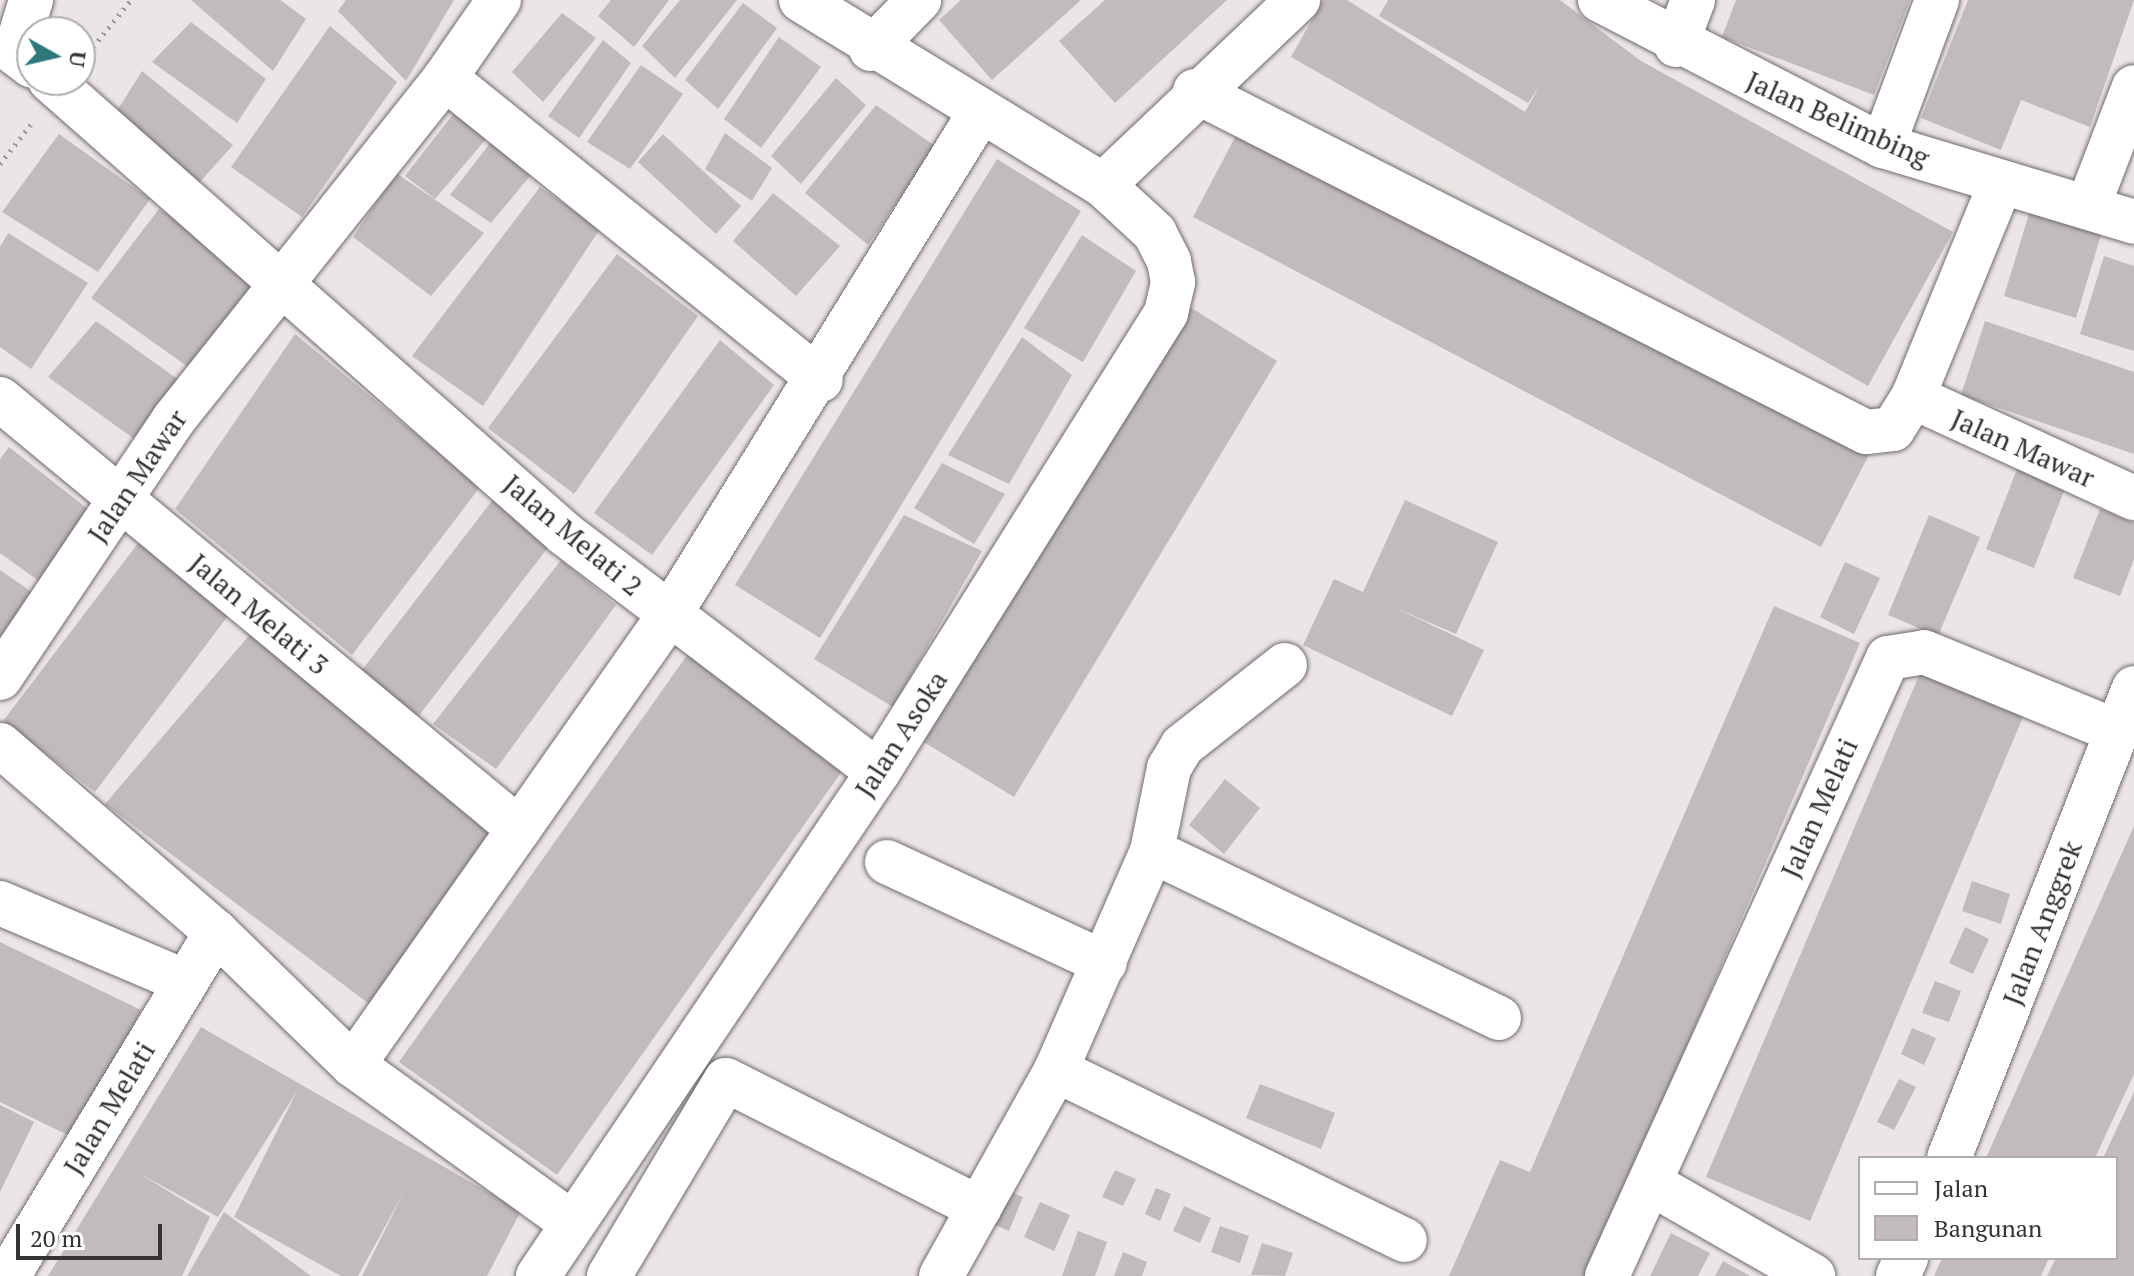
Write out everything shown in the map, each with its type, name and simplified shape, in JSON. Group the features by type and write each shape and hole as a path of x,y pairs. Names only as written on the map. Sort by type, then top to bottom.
{"street":[{"name":"Jalan Mawar","path":"0,678 120,499 283,281 445,78 499,0"},
{"name":"Jalan Asoka","path":"538,1276 878,772 1166,313 1173,282 1169,261 1155,233 1103,185 871,49 801,0"},
{"path":"871,49 919,0"},
{"path":"1103,185 1195,91 1298,0"},
{"name":"Jalan Belimbing","path":"1600,0 1676,45 1883,146 2000,185 2089,204 2134,222"},
{"path":"1676,45 1693,0"},
{"path":"1883,146 1937,0"},
{"path":"445,78 821,380"},
{"path":"2089,204 2134,87"},
{"path":"1195,91 1835,420 1866,432 1893,429 1913,397 2000,185"},
{"name":"Jalan Melati 2","path":"69,96 283,281 335,335 565,534 878,772"},
{"path":"353,1065 670,614 821,380 979,114"},
{"name":"Jalan Mawar","path":"1913,397 2134,498"},
{"name":"Jalan Melati 3","path":"0,399 519,829"},
{"name":"Jalan Melati","path":"1650,1183 1888,658 1924,652 2116,731"},
{"path":"949,1273 979,1208 1056,1070 1105,963 1152,851 1169,768 1182,746 1285,665"},
{"name":"Jalan Anggrek","path":"1950,1156 2134,688"},
{"path":"0,745 216,932 353,1065 572,1223"},
{"path":"1152,851 1499,1018"},
{"path":"887,862 1105,963"},
{"path":"0,903 186,982"},
{"name":"Jalan Melati","path":"8,1276 216,932"},
{"path":"1056,1070 1405,1240"},
{"path":"609,1276 726,1080 979,1208"},
{"path":"1607,1276 1650,1183 1813,1276"}],"path":[{"path":"96,43 131,0"}],"building":[{"path":"191,0 280,0 306,19 273,71"},
{"path":"346,0 454,0 406,81 338,11"},
{"path":"611,0 669,0 634,47 598,16"},
{"path":"680,0 737,0 675,78 642,46"},
{"path":"961,0 1081,0 992,80 939,20"},
{"path":"1105,0 1227,0 1115,103 1059,41"},
{"path":"1323,0 1347,0 1525,112 1539,87 1528,103 1379,16 1388,0 1560,0 1641,61 1953,232 1868,386 1291,57"},
{"path":"1736,0 1910,0 1874,95 1722,37"},
{"path":"1968,0 2134,0 2090,127 2021,100 2001,150 1921,118"},
{"path":"743,3 777,28 718,109 685,80"},
{"path":"562,13 596,38 543,102 512,72"},
{"path":"191,22 266,79 237,123 152,62"},
{"path":"330,26 397,82 302,217 231,167"},
{"path":"779,37 821,67 761,148 724,119"},
{"path":"603,40 631,63 579,138 548,116"},
{"path":"641,65 683,94 630,169 587,142"},
{"path":"142,71 233,145 199,183 115,114"},
{"path":"836,78 866,105 801,184 771,156"},
{"path":"876,105 935,146 868,245 805,193"},
{"path":"454,113 487,138 435,199 405,176"},
{"path":"1242,124 1870,453 1821,547 1193,217"},
{"path":"725,133 772,168 752,201 705,169"},
{"path":"59,134 150,199 98,272 2,212"},
{"path":"663,134 741,206 716,234 638,162"},
{"path":"494,138 535,170 491,223 450,195"},
{"path":"997,159 1081,211 820,638 735,585"},
{"path":"396,173 484,233 431,296 353,237"},
{"path":"540,187 600,229 483,406 412,356"},
{"path":"773,193 840,246 796,296 733,241"},
{"path":"2032,204 2104,225 2076,318 2004,296"},
{"path":"159,209 269,277 198,374 91,298"},
{"path":"8,233 88,283 31,369 0,347 0,247"},
{"path":"1082,235 1136,271 1083,362 1024,328"},
{"path":"617,254 698,316 574,494 488,428"},
{"path":"2104,256 2134,266 2134,351 2080,334"},
{"path":"1185,304 1277,361 1014,797 922,741"},
{"path":"96,321 186,385 144,446 48,377"},
{"path":"1985,321 2134,372 2134,454 1961,395"},
{"path":"295,334 480,487 352,655 175,509"},
{"path":"1022,337 1072,375 1009,484 948,455"},
{"path":"720,340 774,385 652,555 594,513"},
{"path":"9,447 93,513 43,584 0,553 0,459"},
{"path":"2021,459 2069,478 2034,568 1986,549"},
{"path":"942,463 1005,494 974,544 914,508"},
{"path":"501,489 556,537 417,718 362,670"},
{"path":"1405,500 1498,542 1456,634 1396,608 1484,650 1452,716 1303,645 1334,579 1363,592"},
{"path":"2100,509 2134,523 2134,559 2120,596 2073,578"},
{"path":"904,515 982,551 893,707 814,659"},
{"path":"1929,515 1980,537 1938,636 1888,615"},
{"path":"142,538 234,608 95,792 3,721"},
{"path":"561,560 616,605 496,769 433,724"},
{"path":"1845,562 1880,578 1854,634 1820,617"},
{"path":"0,570 36,595 0,644"},
{"path":"1774,606 1860,643 1588,1276 1449,1276 1500,1160 1530,1172"},
{"path":"253,631 491,830 373,1007 105,804"},
{"path":"690,651 847,764 557,1175 399,1062"},
{"path":"1923,666 2026,710 1810,1221 1706,1177"},
{"path":"1225,779 1260,808 1224,854 1189,825"},
{"path":"2134,826 2134,1074 2096,1156 1987,1156"},
{"path":"1972,881 2010,894 2001,924 1962,911"},
{"path":"1965,927 1989,939 1973,974 1949,963"},
{"path":"0,942 141,1010 78,1140 0,1102"},
{"path":"1935,981 1961,991 1949,1022 1922,1013"},
{"path":"201,1027 521,1211 487,1276 362,1276 404,1192 358,1276 341,1276 234,1217 297,1091 218,1217 139,1173 210,1217 182,1276 48,1276"},
{"path":"1912,1028 1936,1038 1924,1065 1901,1054"},
{"path":"1899,1079 1916,1087 1894,1130 1877,1122"},
{"path":"1260,1084 1335,1113 1321,1149 1246,1118"},
{"path":"2134,1092 2134,1276 2047,1276 2055,1260 2118,1260 2118,1156 2104,1156"},
{"path":"0,1105 34,1122 0,1192"},
{"path":"1115,1170 1136,1179 1123,1206 1102,1197"},
{"path":"999,1187 1023,1197 1009,1231 986,1221"},
{"path":"1156,1188 1171,1194 1160,1221 1145,1214"},
{"path":"1040,1202 1070,1215 1054,1251 1024,1237"},
{"path":"1184,1206 1211,1218 1200,1243 1173,1231"},
{"path":"224,1212 311,1276 187,1276"},
{"path":"1220,1226 1249,1236 1240,1263 1211,1252"},
{"path":"1078,1231 1107,1242 1095,1276 1062,1276"},
{"path":"1671,1233 1710,1253 1698,1276 1650,1276"},
{"path":"1262,1243 1293,1253 1285,1276 1251,1275"},
{"path":"1123,1252 1147,1262 1142,1276 1114,1276"},
{"path":"1941,1260 2048,1260 2041,1276 1934,1276"},
{"path":"1723,1261 1750,1276 1715,1276"}]}
